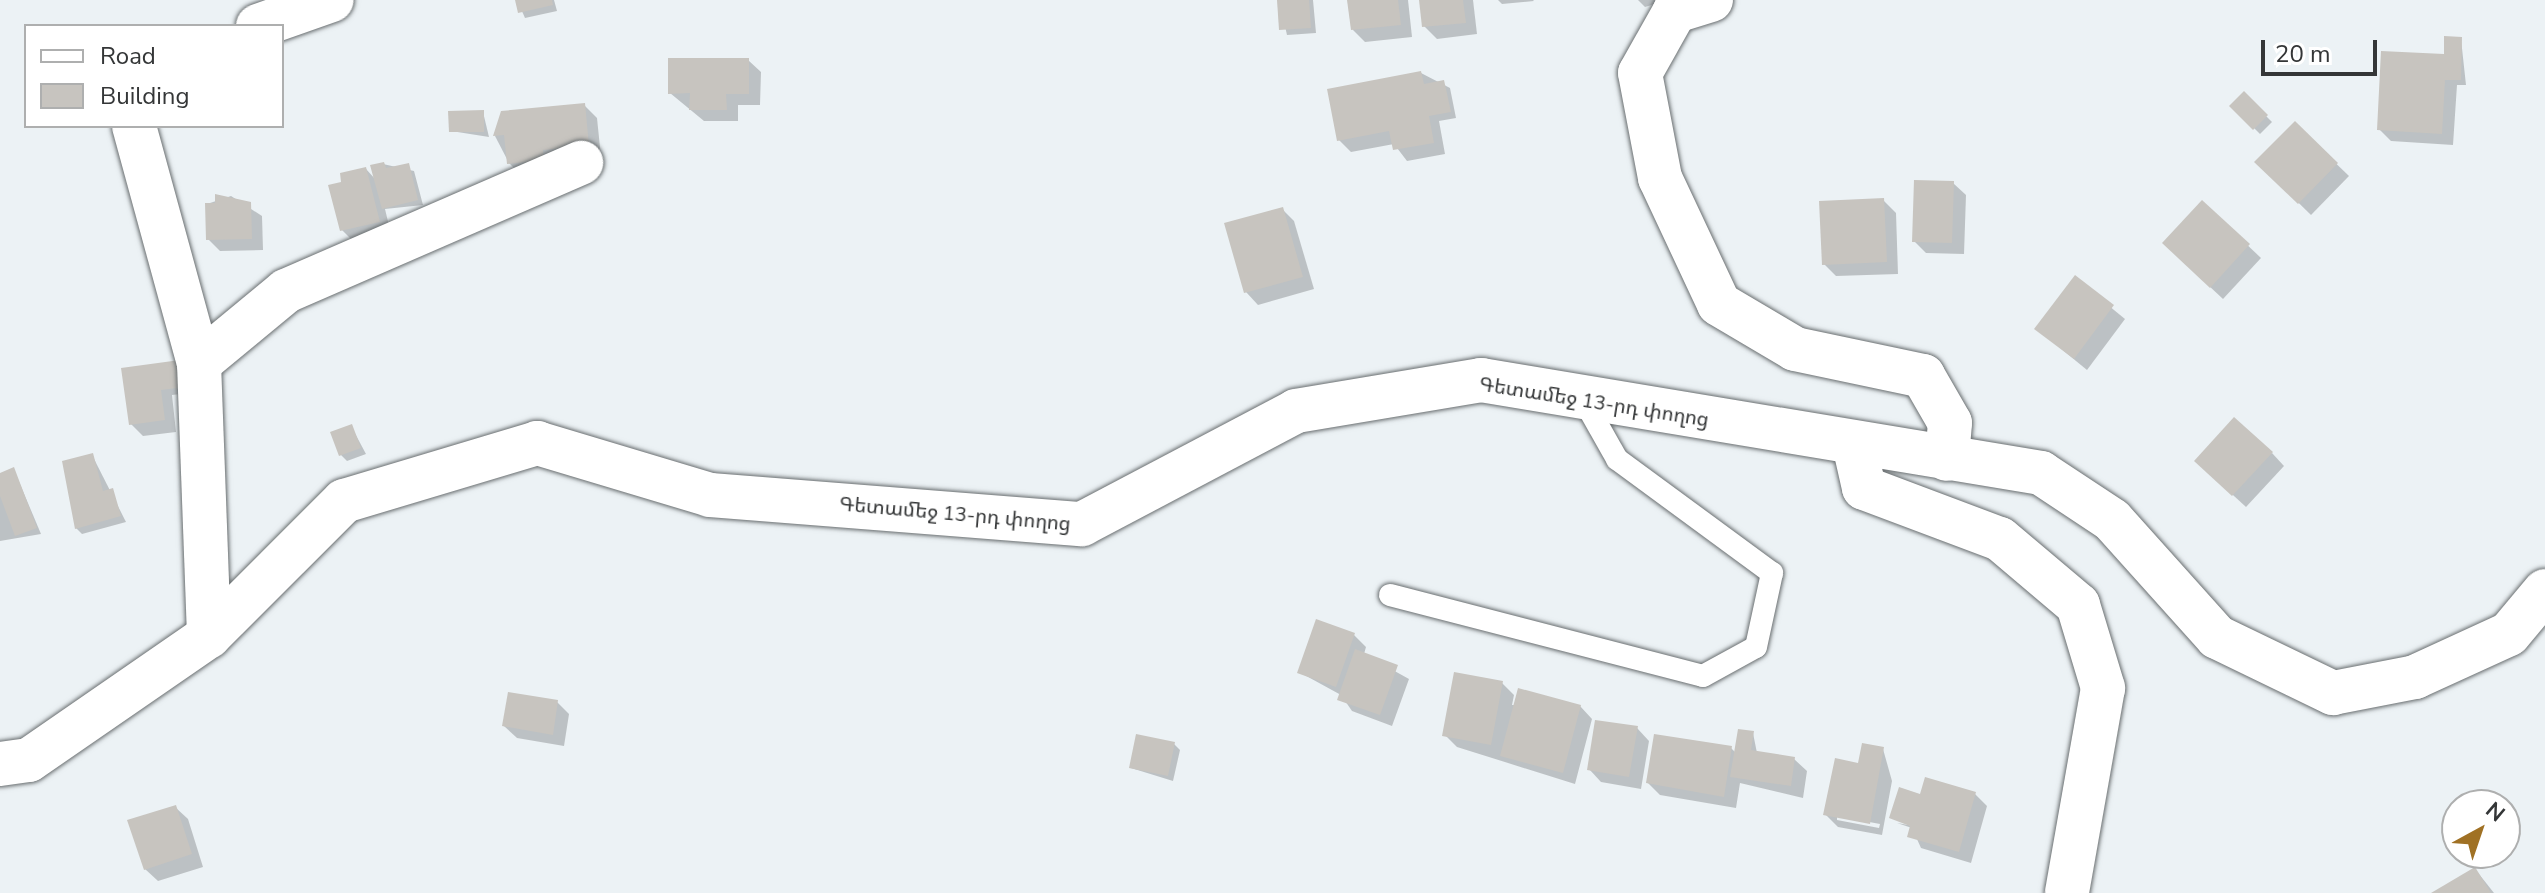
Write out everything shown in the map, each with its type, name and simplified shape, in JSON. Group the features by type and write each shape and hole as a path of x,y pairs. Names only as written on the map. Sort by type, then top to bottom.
{"street":[{"path":"264,24 332,0"},
{"path":"1711,0 1675,11 1640,73 1660,178 1719,304 1795,349 1923,376 1950,423 1947,459"},
{"path":"135,128 199,363 209,636"},
{"path":"199,363 286,291 581,163"},
{"name":"Գետամեջ 13-րդ փողոց","path":"0,764 29,760 209,636 344,501 537,443 710,495 1082,524 1296,411 1481,380 2041,473 2112,520 2217,637 2333,693 2415,677 2509,634 2545,591"},
{"path":"1854,444 1864,488 2000,539 2078,605 2103,688 2067,893"}],"lane":[{"path":"1390,595 1703,676 1756,647 1772,573 1617,459 1583,399"}],"building":[{"path":"515,0 552,0 553,5 518,13"},
{"path":"1277,0 1309,0 1311,28 1279,30"},
{"path":"1347,0 1398,0 1401,25 1351,30"},
{"path":"1419,0 1463,0 1466,23 1422,27"},
{"path":"2444,36 2462,37 2461,80 2445,80 2442,134 2377,130 2381,51 2444,54"},
{"path":"668,58 749,58 749,94 726,94 727,110 689,110 690,93 668,94"},
{"path":"1421,71 1424,84 1444,80 1451,112 1429,116 1434,143 1393,150 1389,131 1337,141 1327,89"},
{"path":"2244,91 2268,115 2253,130 2229,106"},
{"path":"585,103 589,146 543,150 544,160 507,164 504,135 493,136 501,111"},
{"path":"484,110 484,132 449,132 448,111"},
{"path":"2295,121 2338,163 2298,204 2254,162"},
{"path":"384,162 386,168 409,163 418,200 382,209 370,165"},
{"path":"366,167 380,222 340,231 328,185 341,182 340,173"},
{"path":"1914,180 1954,181 1952,243 1912,242"},
{"path":"215,194 251,202 252,239 206,240 205,203 215,203"},
{"path":"1884,198 1887,262 1822,265 1819,201"},
{"path":"2202,200 2250,244 2210,288 2162,243"},
{"path":"1283,207 1303,277 1244,293 1224,223"},
{"path":"2075,275 2114,305 2074,359 2034,329"},
{"path":"180,360 185,387 161,390 165,420 129,425 121,368"},
{"path":"2234,417 2273,452 2232,496 2194,461"},
{"path":"352,424 361,448 339,456 330,432"},
{"path":"93,453 103,491 113,488 121,516 75,529 62,461"},
{"path":"14,467 37,528 15,536 0,496 0,473"},
{"path":"1316,619 1355,633 1336,687 1297,673"},
{"path":"1355,649 1398,665 1380,715 1337,700"},
{"path":"1454,672 1503,681 1491,745 1442,736"},
{"path":"1518,688 1581,705 1563,773 1500,756"},
{"path":"508,692 558,700 553,735 502,726"},
{"path":"1595,720 1638,726 1629,777 1587,770"},
{"path":"1738,729 1754,731 1751,750 1795,757 1791,786 1730,777"},
{"path":"1136,734 1175,742 1168,776 1129,768"},
{"path":"1654,734 1732,746 1724,797 1646,783"},
{"path":"1862,743 1884,747 1870,824 1823,815 1835,758 1858,763"},
{"path":"1925,777 1976,792 1959,852 1907,837 1910,826 1889,818 1899,787 1920,794"},
{"path":"176,805 192,854 144,870 127,820"},
{"path":"2476,869 2491,893 2431,893"}]}
